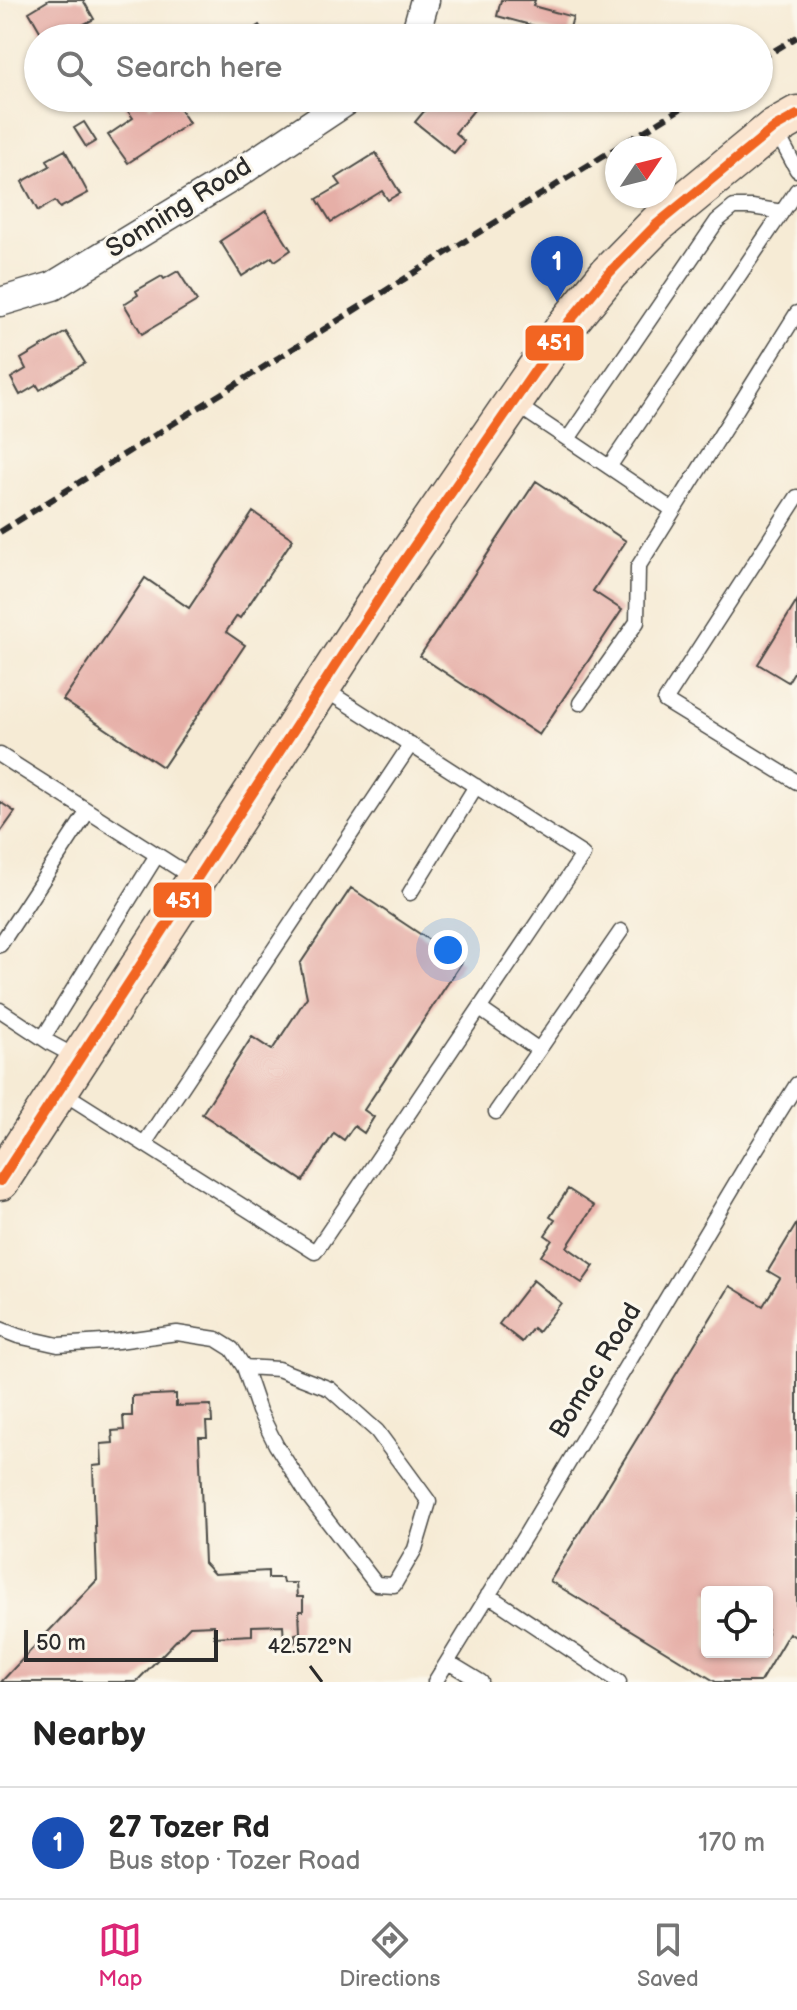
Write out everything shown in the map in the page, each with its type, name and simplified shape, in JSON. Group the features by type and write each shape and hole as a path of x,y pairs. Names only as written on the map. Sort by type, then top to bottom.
{"main road":[{"path":"0,1181 397,571 568,323 609,273 657,224 786,122"}],"street":[{"path":"418,24 425,0"},
{"name":"Sonning Road","path":"0,302 53,286 234,176 330,112"}],"lane":[{"path":"786,122 797,170"},
{"path":"609,467 797,190"},
{"path":"568,439 717,221 734,207 782,212"},
{"path":"580,703 637,622 638,567 797,313"},
{"path":"513,402 673,510"},
{"path":"797,497 665,701 797,782"},
{"path":"58,1090 315,1252 583,855 322,687"},
{"path":"144,1144 411,744"},
{"path":"0,755 196,879"},
{"path":"410,893 476,786"},
{"path":"0,945 88,811"},
{"path":"43,1038 157,855"},
{"path":"496,1112 621,931"},
{"path":"480,1009 539,1050"},
{"path":"0,1010 79,1058"},
{"name":"Bomac Road","path":"435,1682 797,1084"},
{"path":"0,1329 58,1345 177,1333 216,1339 232,1349 244,1367 255,1401 276,1445 309,1497 376,1584 394,1585 415,1549 429,1502 377,1431 330,1389 278,1369 244,1367"},
{"path":"488,1595 619,1682"},
{"path":"448,1662 481,1682"}],"building":[{"path":"49,0 83,0 94,19 84,24 36,24 29,12"},
{"path":"501,0 535,0 533,6 573,17 571,24 527,24 497,16"},
{"path":"129,112 182,112 189,123 128,163 108,135 133,118"},
{"path":"423,112 472,112 455,133 464,141 454,153 415,122"},
{"path":"84,122 96,141 86,147 74,128"},
{"path":"65,150 88,193 60,208 55,201 38,211 22,182 50,166 47,160"},
{"path":"376,153 400,193 388,200 382,191 331,222 317,199 341,185 336,178"},
{"path":"266,211 291,250 275,261 272,257 242,276 220,241"},
{"path":"178,271 197,301 142,334 124,304 138,295 136,291"},
{"path":"66,332 85,363 40,390 37,385 20,395 11,378 26,369 21,359"},
{"path":"536,481 626,541 593,591 622,610 539,735 420,656"},
{"path":"253,512 293,539 240,618 237,616 226,632 245,645 163,767 63,700 145,578 189,608"},
{"path":"797,601 797,667 788,682 758,664"},
{"path":"0,802 15,812 0,833"},
{"path":"351,888 462,962 364,1110 374,1117 364,1133 354,1126 344,1140 334,1133 303,1181 202,1114 252,1037 272,1050 307,997 300,964"},
{"path":"568,1189 594,1206 567,1247 594,1266 582,1283 541,1256 552,1240 545,1235 555,1220 550,1217"},
{"path":"797,1223 797,1638 789,1633 760,1682 716,1682 550,1581 730,1286 763,1306 780,1278 768,1271"},
{"path":"533,1280 561,1303 538,1332 533,1328 522,1342 499,1324"},
{"path":"176,1394 176,1406 211,1405 212,1422 206,1422 207,1437 199,1437 204,1563 214,1574 268,1571 268,1578 282,1578 283,1583 296,1583 297,1597 303,1597 303,1611 299,1611 300,1633 295,1634 295,1642 284,1643 283,1625 252,1626 252,1635 214,1637 214,1625 190,1626 136,1682 1,1682 97,1580 93,1466 102,1465 101,1444 113,1443 112,1431 124,1430 123,1416 132,1416 132,1396"}],"railway":[{"path":"773,52 797,37"},
{"path":"0,532 675,112"}],"transit line":[{"name":"451","path":"0,1181 397,571 568,323 609,273 657,224 774,128 797,115"}],"place":[{"name":"27 Tozer Rd","path":"557,302"}]}
